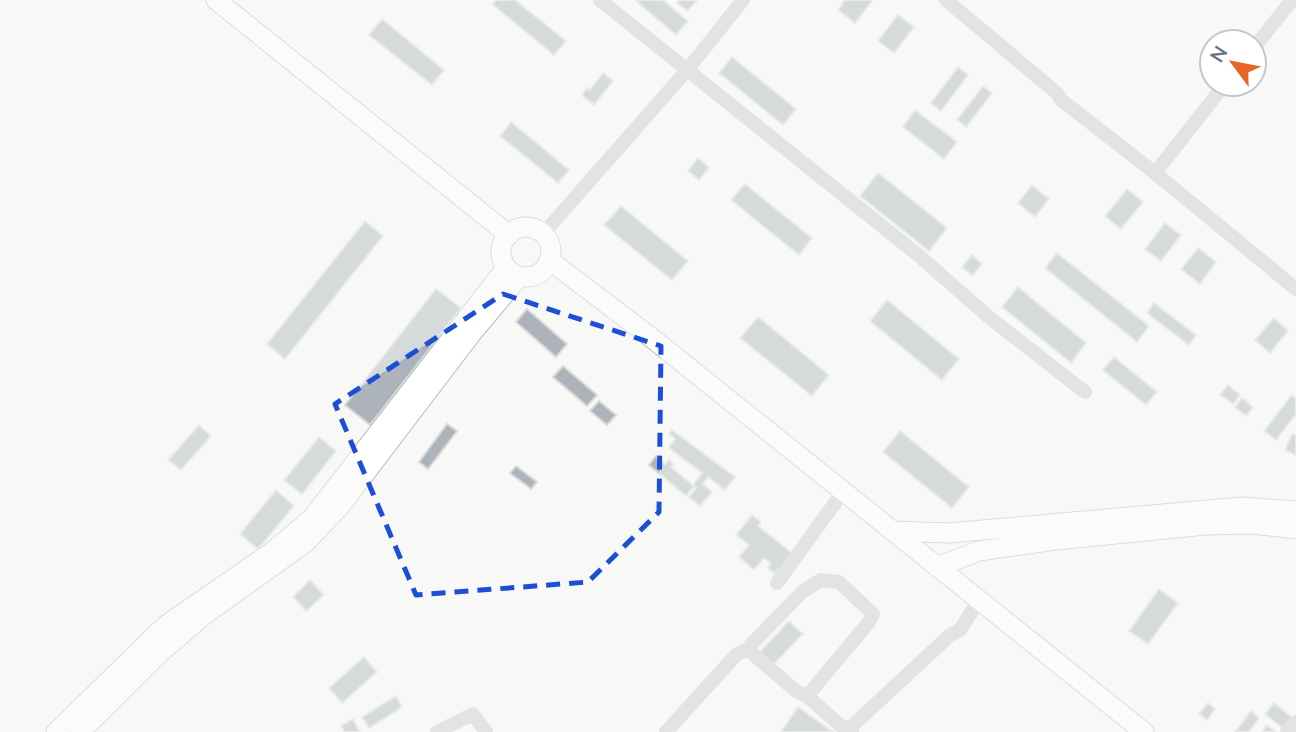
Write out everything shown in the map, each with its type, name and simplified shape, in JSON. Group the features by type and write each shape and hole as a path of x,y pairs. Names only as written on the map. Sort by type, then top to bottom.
{"main road":[{"path":"216,0 509,235"},
{"path":"520,228 543,234 551,249 549,260 542,272 535,276 512,272 501,253 502,245 509,235 520,228"},
{"path":"549,260 648,335 1144,732"},
{"path":"56,732 166,625 272,552 312,518 512,272"},
{"path":"80,732 163,650 204,615 306,542 341,505 472,333 512,272"},
{"path":"892,531 948,533 1241,507 1296,511"},
{"path":"937,566 979,551 1056,540 1205,525 1252,524 1296,529"}],"street":[{"path":"600,0 1085,393"},
{"path":"543,234 688,69 743,0"},
{"path":"946,0 1058,94 1060,99 1296,289"},
{"path":"1268,30 1292,0"},
{"path":"1155,173 1214,98"},
{"path":"777,583 843,492"},
{"path":"666,732 737,655 747,649 802,592 821,580 839,582 873,614 807,696"},
{"path":"747,649 796,691 807,696 841,726 851,730 949,636 960,630 979,600"},
{"path":"437,732 473,714 486,732"},
{"path":"1287,732 1296,722"}],"highlighted area":[{"path":"503,294 661,346 659,512 588,582 416,595 335,404"}],"building":[{"path":"496,0 515,0 566,41 554,55 492,4"},
{"path":"635,0 663,0 688,21 676,35"},
{"path":"679,0 697,0 688,11 677,3"},
{"path":"845,0 872,1 855,23 838,10"},
{"path":"898,15 914,27 894,53 878,41"},
{"path":"382,19 444,70 432,85 369,35"},
{"path":"732,57 796,109 783,125 719,73"},
{"path":"958,67 968,75 941,111 931,103"},
{"path":"603,73 613,81 594,105 582,95 587,88 590,90"},
{"path":"983,86 992,93 966,127 957,120"},
{"path":"915,110 957,142 944,159 903,127"},
{"path":"511,122 569,170 558,183 500,136"},
{"path":"698,158 709,167 699,180 688,171"},
{"path":"878,173 947,228 929,251 860,196"},
{"path":"745,184 812,238 799,255 731,200"},
{"path":"1032,185 1049,199 1035,217 1018,203"},
{"path":"1127,189 1143,202 1121,229 1105,216"},
{"path":"621,206 688,261 672,280 604,225"},
{"path":"365,221 383,236 285,359 267,344"},
{"path":"1165,223 1181,235 1161,261 1145,249"},
{"path":"1198,248 1216,262 1200,284 1181,269"},
{"path":"1057,253 1149,326 1137,342 1045,268"},
{"path":"972,255 982,264 972,276 962,267"},
{"path":"1018,287 1086,343 1071,363 1002,307"},
{"path":"436,289 461,308 370,425 345,405"},
{"path":"887,300 959,359 942,380 870,321"},
{"path":"1154,303 1196,335 1189,345 1147,313"},
{"path":"527,309 567,344 556,357 516,322"},
{"path":"758,317 829,375 812,396 740,338"},
{"path":"1274,318 1288,331 1270,353 1255,340"},
{"path":"1114,357 1157,392 1146,405 1103,370"},
{"path":"563,366 597,395 587,406 553,377"},
{"path":"1228,385 1240,395 1233,404 1220,395"},
{"path":"1292,395 1296,399 1296,414 1276,440 1264,431"},
{"path":"1242,398 1253,407 1246,416 1235,407"},
{"path":"599,401 616,415 607,425 590,411"},
{"path":"447,424 457,431 428,469 419,462"},
{"path":"199,425 211,436 181,470 168,460"},
{"path":"672,430 735,477 725,490 708,477 703,484 712,492 700,506 689,497 696,488 694,486 686,496 649,465 656,456 665,464 669,460 674,464 671,467 693,485 702,473 669,448 675,439 669,434"},
{"path":"900,431 969,487 952,508 883,452"},
{"path":"1292,434 1296,435 1296,455 1285,450"},
{"path":"319,437 336,451 302,494 284,480"},
{"path":"516,466 537,482 531,489 510,473"},
{"path":"276,490 294,506 258,549 240,534"},
{"path":"752,515 761,522 758,526 796,556 774,573 768,568 771,563 764,558 754,570 739,557 749,545 736,535"},
{"path":"310,580 324,595 306,611 293,597"},
{"path":"1159,589 1178,603 1148,644 1129,631"},
{"path":"789,621 803,634 773,665 759,653"},
{"path":"364,657 377,672 342,703 329,688"},
{"path":"396,696 402,707 369,728 362,717"},
{"path":"1208,703 1215,709 1207,720 1199,714"},
{"path":"1274,703 1295,720 1286,731 1265,714"},
{"path":"798,707 833,732 781,732"},
{"path":"1251,711 1259,718 1249,732 1235,732"},
{"path":"353,719 360,732 345,732 341,726"},
{"path":"1267,725 1275,731 1262,732"}]}
